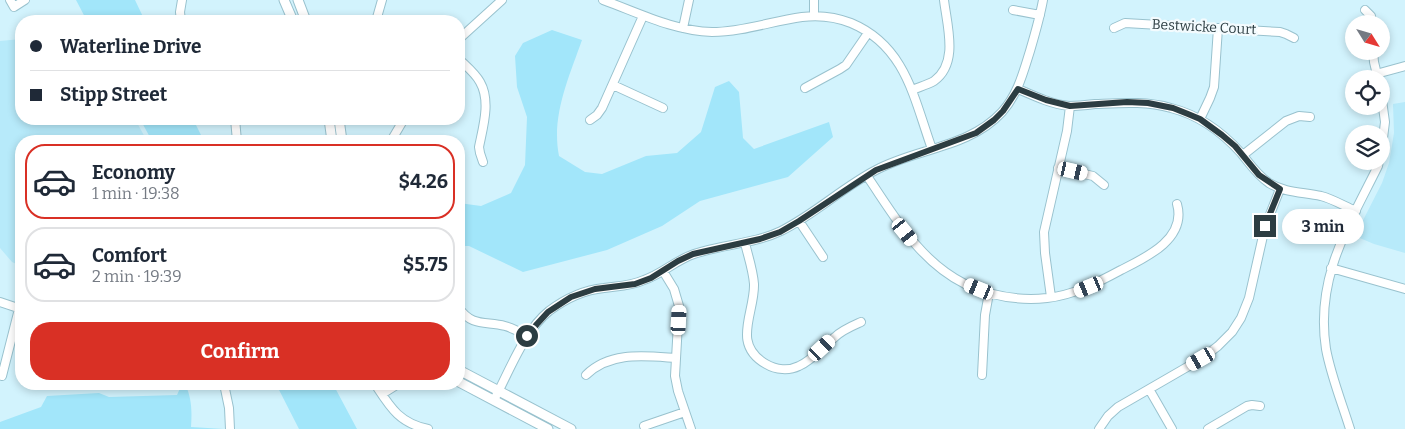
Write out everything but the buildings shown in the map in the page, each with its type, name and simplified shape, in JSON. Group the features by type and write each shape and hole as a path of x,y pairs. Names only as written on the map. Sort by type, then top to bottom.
{"main road":[{"path":"284,0 290,15"},
{"path":"298,0 304,15"},
{"path":"465,373 571,429"},
{"path":"465,385 548,429"}],"street":[{"path":"10,0 14,6 25,0"},
{"path":"180,15 182,0"},
{"path":"378,15 382,0"},
{"path":"487,0 493,7"},
{"path":"465,33 502,0"},
{"path":"683,28 689,0"},
{"path":"814,0 814,16"},
{"path":"912,90 934,81 948,62 950,46 944,0"},
{"path":"494,400 527,336 548,312 571,297 595,289 635,284 651,278 693,254 760,239 780,232 889,164 967,137 984,128 1003,111 1018,89 1043,0"},
{"path":"607,1 668,25 702,31 727,31 814,16 846,21 880,41 902,68 912,90 932,149"},
{"path":"1013,10 1040,15"},
{"path":"1365,10 1369,15"},
{"path":"590,120 600,111 643,16"},
{"name":"Bestwicke Court","path":"1114,28 1125,23 1218,28 1280,32 1294,38"},
{"path":"1200,119 1214,88 1218,28"},
{"path":"805,88 846,65 868,33"},
{"path":"465,65 480,81 484,90 486,106 479,147 483,162"},
{"path":"1390,71 1405,66"},
{"path":"613,85 663,108"},
{"path":"1018,89 1046,100 1070,106 1127,102 1148,103 1173,108 1200,119 1222,135 1243,155 1259,175 1280,189 1324,196 1356,211"},
{"path":"1052,297 1045,253 1044,232 1067,131 1070,106"},
{"path":"1243,155 1286,121 1299,116 1310,117"},
{"path":"1058,168 1093,176 1104,185"},
{"path":"1350,429 1326,349 1324,321 1326,292 1331,268 1338,249 1376,170"},
{"path":"867,176 905,232 927,257 941,269 967,284 990,293 1014,298 1030,299 1072,293 1089,287 1156,251 1167,241 1176,227 1179,212 1177,204"},
{"path":"1099,429 1113,411 1210,353 1226,339 1237,324 1249,298 1265,226 1280,189"},
{"path":"799,221 823,257"},
{"path":"745,242 754,283 746,333 750,348 765,363 771,367 781,369 800,366 811,359 838,333 861,322"},
{"path":"1331,268 1405,289"},
{"path":"663,271 674,289 679,306 676,382 691,429"},
{"path":"982,375 985,315 990,293"},
{"path":"0,302 15,307"},
{"path":"465,315 476,322 506,326 527,336"},
{"path":"2,376 15,328"},
{"path":"586,375 597,365 626,356 640,355 676,358"},
{"path":"1148,389 1172,429"},
{"path":"225,390 229,408 230,429"},
{"path":"379,390 396,414 418,428 428,429"},
{"path":"382,394 388,390"},
{"path":"1208,429 1247,406 1260,406"},
{"path":"644,426 685,412"}],"shaded area":[{"path":"76,0 135,0 142,15 84,15"},
{"path":"552,30 582,40 559,111 557,141 559,156 585,172 602,174 646,156 677,153 701,132 715,87 729,81 739,92 743,138 754,149 829,122 833,137 788,177 700,201 662,226 607,250 523,272 469,246 465,246 465,204 481,206 511,193 525,165 527,117 517,87 515,56 523,43"},
{"path":"15,40 15,125 138,125 144,135 15,135 15,263 0,248 0,41"},
{"path":"1405,102 1405,253 1355,236 1382,183 1387,170 1390,170 1394,133 1393,104"},
{"path":"143,125 196,125 201,135 149,135"},
{"path":"179,390 187,390 190,400 191,427 224,429 0,429 0,422 41,407 47,396 99,393 109,397 177,395"},
{"path":"279,390 336,390 357,429 299,429"}],"route":[{"path":"527,336 548,312 571,297 583,292 635,284 651,278 693,254 760,239 780,232 876,170 976,133 1003,111 1018,89 1035,97 1070,106 1127,102 1148,103 1173,108 1200,119 1235,146 1263,179 1280,189 1265,226"}]}
